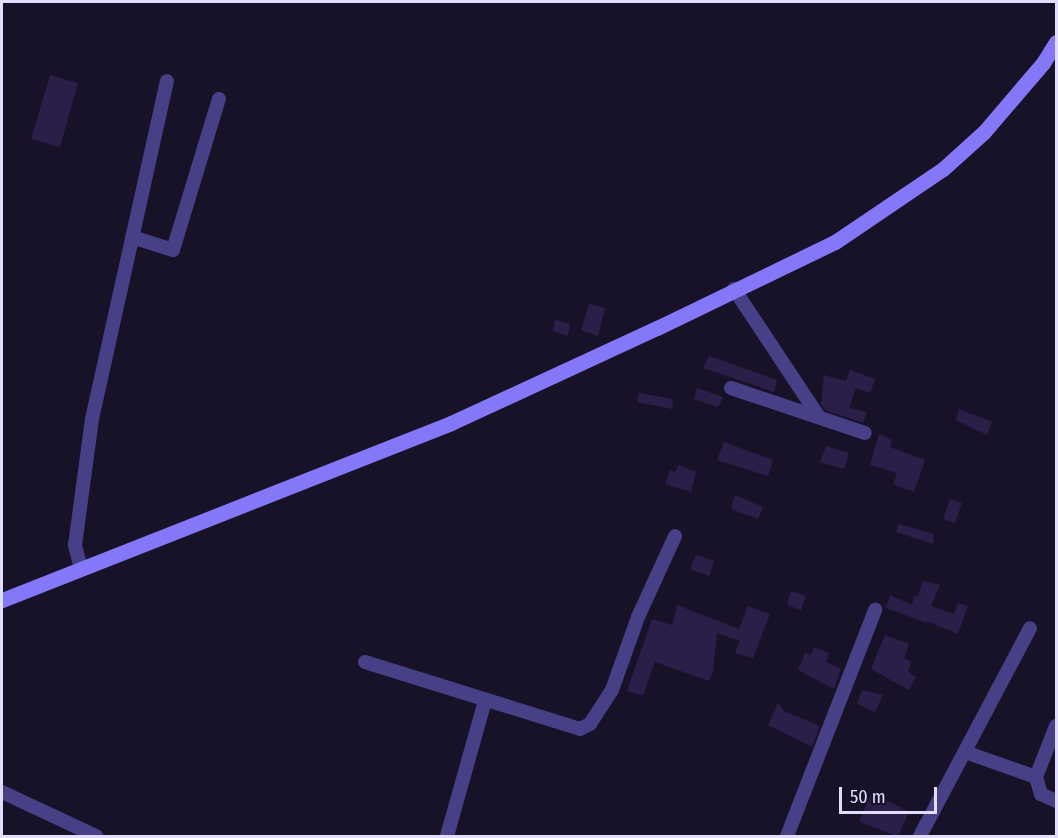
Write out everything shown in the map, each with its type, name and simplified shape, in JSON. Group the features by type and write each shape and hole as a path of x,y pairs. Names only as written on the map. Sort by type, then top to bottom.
{"main road":[{"path":"2,600 451,423 626,343 834,242 943,169 984,132 1043,63 1056,42"}],"street":[{"path":"81,568 75,545 92,419 167,81"},
{"path":"132,237 173,250 219,99"},
{"path":"734,289 819,417"},
{"path":"731,388 865,433"},
{"path":"365,662 580,729 590,724 612,690 638,617 675,536"},
{"path":"786,837 875,610"},
{"path":"920,837 1030,628"},
{"path":"447,837 485,701"},
{"path":"1056,726 1036,777 1041,794 1056,801"},
{"path":"965,752 1036,777"},
{"path":"2,792 96,837"}],"building":[{"path":"50,75 78,83 60,147 31,139"},
{"path":"589,304 605,308 598,336 581,330"},
{"path":"555,320 570,324 568,336 553,331"},
{"path":"709,356 777,380 774,392 703,368"},
{"path":"850,370 875,379 870,393 856,388 849,408 867,412 863,423 825,410 821,404 824,375 846,381"},
{"path":"697,388 723,397 718,407 694,399"},
{"path":"639,393 673,399 672,409 637,402"},
{"path":"959,409 992,422 987,435 956,420"},
{"path":"879,434 892,440 890,447 925,460 914,492 893,484 897,473 870,465"},
{"path":"724,442 773,460 768,476 717,460"},
{"path":"826,446 849,453 844,469 820,462"},
{"path":"679,465 696,472 691,492 665,484 670,470 675,472"},
{"path":"735,495 763,507 758,519 731,509"},
{"path":"950,499 962,503 955,523 943,519"},
{"path":"899,524 934,534 933,544 896,532"},
{"path":"696,555 714,561 709,576 690,569"},
{"path":"923,581 940,585 931,606 954,614 958,603 968,606 958,634 886,608 890,595 912,605 914,595 918,596"},
{"path":"791,591 806,596 801,610 787,605"},
{"path":"677,605 739,629 748,606 770,614 753,658 735,653 740,641 717,633 713,672 709,681 655,662 643,695 627,691 652,619 672,625"},
{"path":"885,635 909,644 904,658 911,662 908,672 916,677 909,690 871,669"},
{"path":"814,647 829,653 826,662 841,669 834,689 798,670 805,652 811,655"},
{"path":"862,690 883,695 875,712 857,704"},
{"path":"778,703 784,711 820,726 812,747 768,725"},
{"path":"872,793 909,812 898,837 859,821"}]}
